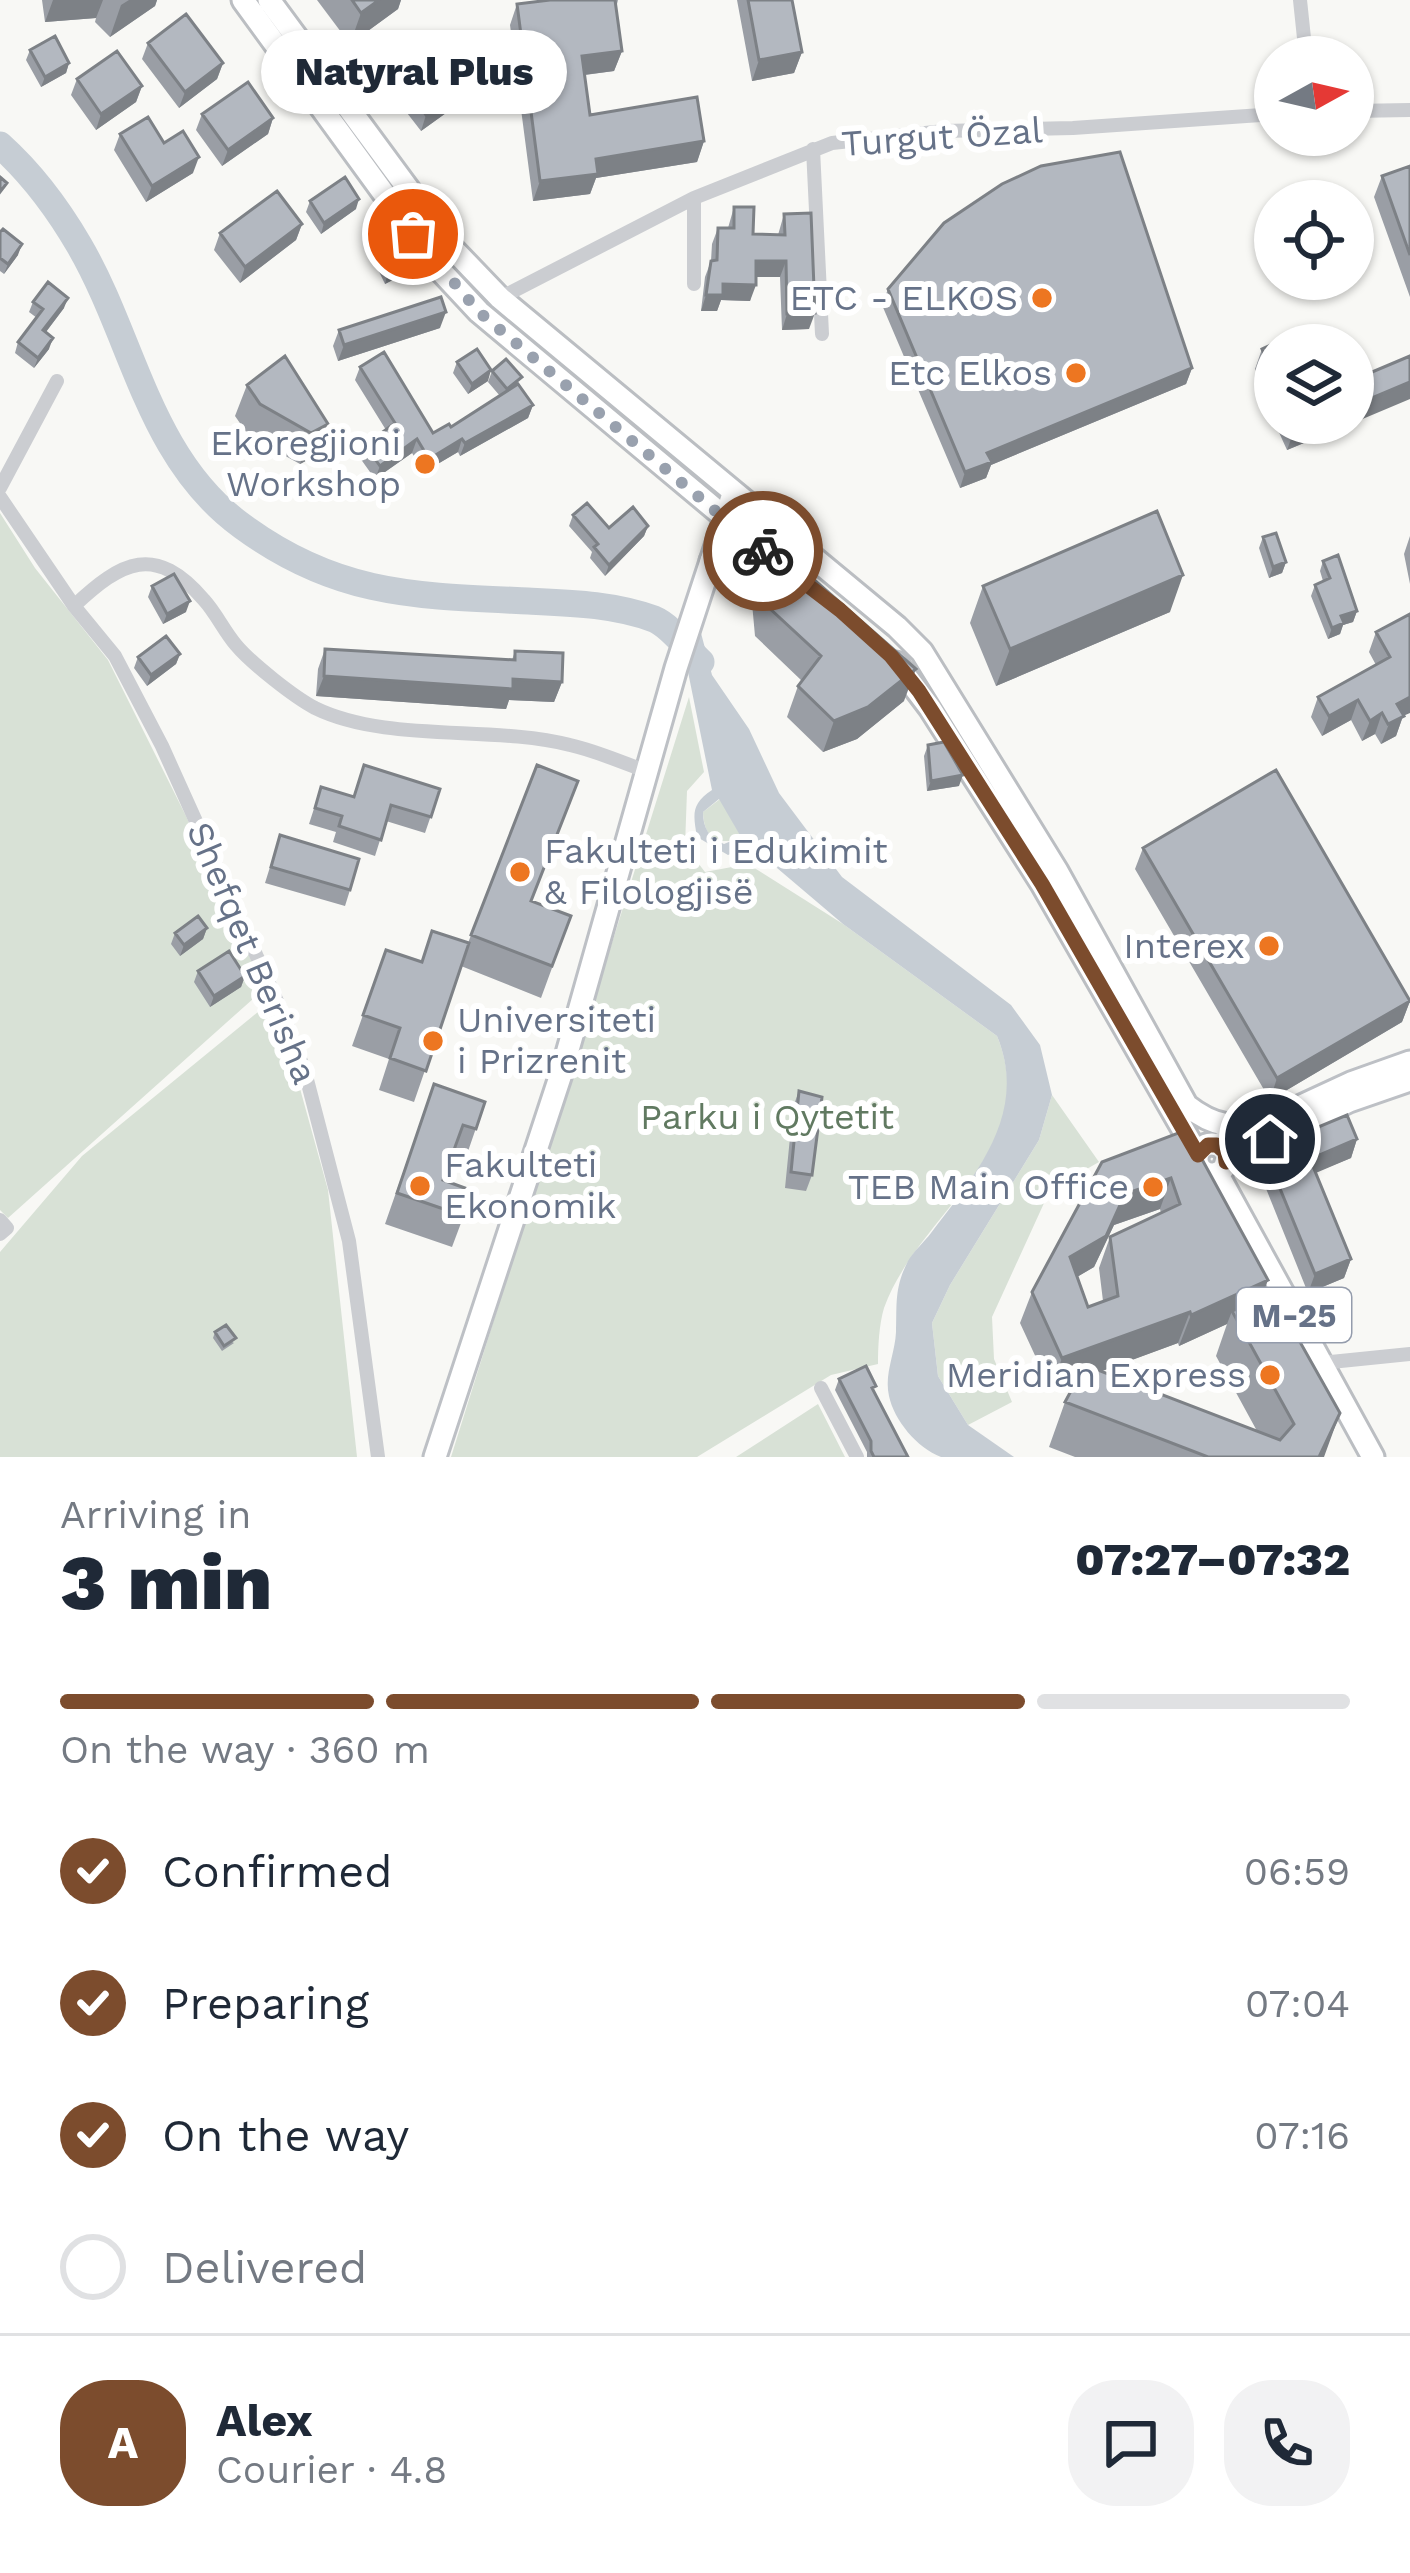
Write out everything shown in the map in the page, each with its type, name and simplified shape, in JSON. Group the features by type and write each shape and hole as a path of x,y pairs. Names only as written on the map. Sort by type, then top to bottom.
{"main road":[{"path":"243,0 438,268 479,312 724,520 808,585"},
{"name":"M-25","path":"268,0 451,247 500,298 898,627 938,674 1058,871 1373,1457"},
{"path":"435,1457 562,1071 676,668 733,494"},
{"path":"711,561 724,548 747,538"},
{"name":"M-25","path":"874,641 919,691 1213,1156"},
{"path":"1213,1156 1270,1120 1410,1061"},
{"path":"1213,1156 1410,1080"},
{"path":"1186,1106 1220,1126 1244,1127 1270,1120"}],"street":[{"path":"1300,0 1304,36"},
{"path":"1374,111 1410,110"},
{"name":"Turgut Özal","path":"500,298 694,198 812,149 908,134 1254,115"},
{"path":"812,149 822,334"},
{"path":"694,198 694,284"},
{"path":"0,493 57,381"},
{"name":"Shefqet Berisha","path":"0,493 74,606 115,656 245,926 305,1072 350,1241 378,1457"},
{"path":"74,606 101,580 135,562 154,563 173,570 206,601 237,647 311,706 348,721 568,744 649,772"},
{"path":"0,1220 7,1228 0,1234"},
{"path":"1321,1363 1410,1354"},
{"path":"821,1388 857,1457"}],"green space":[{"path":"0,513 35,568 108,660 186,816 264,989 8,1218 0,1210"},
{"name":"Parku i Qytetit","path":"689,697 704,772 687,791 685,846 705,872 748,864 843,924 997,1036 1007,1077 1004,1114 971,1180 901,1274 882,1315 878,1364 831,1375 697,1457 451,1457"},
{"path":"720,799 742,838 719,840 706,829 703,812"},
{"path":"275,998 328,1190 357,1457 0,1457 0,1252 82,1156"},
{"path":"1052,1095 1099,1162 1050,1190 992,1317 994,1359 1012,1402 968,1425 938,1376 932,1323 950,1285 1039,1140"},
{"path":"818,1404 845,1457 736,1457"}],"shaded area":[{"path":"701,633 712,675 749,729 779,793 842,877 1011,1005 1040,1045 1052,1095 1039,1140 950,1285 932,1323 938,1376 968,1425 1014,1457 932,1453 901,1423 888,1388 904,1271 980,1165 1002,1117 1007,1091 997,1036 843,924 751,846 728,855 697,837 695,810 712,790 687,667","holes":["719,799 741,837 724,844 714,839 703,812"]}],"building":[{"path":"352,0 379,0 361,13"},
{"path":"615,0 622,51 582,56 590,115 697,97 704,141 596,159 598,174 540,181 517,4"},
{"path":"748,0 792,0 802,52 759,60"},
{"path":"186,14 223,63 185,92 148,43"},
{"path":"55,36 69,63 45,77 30,50"},
{"path":"452,48 476,57 477,79 426,115 403,84"},
{"path":"117,51 142,86 101,114 77,79"},
{"path":"248,82 273,118 228,150 202,114"},
{"path":"148,117 164,143 183,131 199,157 152,186 120,134"},
{"path":"1120,152 1192,368 987,453 992,462 965,472 888,289 944,223 1002,184 1041,166"},
{"path":"1410,166 1410,255 1382,176"},
{"path":"345,177 359,199 324,223 310,201"},
{"path":"277,191 302,224 245,267 220,233"},
{"path":"734,207 754,207 753,234 785,235 784,214 811,213 815,313 787,314 786,261 756,261 756,285 723,284 723,295 706,295 711,261 717,260 718,228 734,228"},
{"path":"394,227 417,258 388,273 373,240"},
{"path":"3,229 22,244 8,264 0,258"},
{"path":"48,282 68,298 43,330 53,338 38,358 18,342 43,309 33,302"},
{"path":"441,297 446,312 344,345 339,330"},
{"path":"477,349 491,370 472,384 457,362"},
{"path":"384,352 433,433 451,427 518,384 533,405 429,459 417,439 380,466 365,445 395,423 360,367"},
{"path":"285,356 328,424 311,433 260,404 247,385"},
{"path":"1410,356 1410,382 1374,397 1374,371"},
{"path":"506,359 522,377 507,389 492,371"},
{"path":"587,503 609,528 633,507 648,526 609,565 573,515"},
{"path":"1157,511 1183,575 1010,649 983,586"},
{"path":"1276,533 1286,562 1273,567 1263,537"},
{"path":"780,550 916,669 868,707 834,721 798,686 821,656 766,605 763,571"},
{"path":"1338,555 1357,611 1341,616 1344,623 1332,628 1315,585 1330,578 1323,561"},
{"path":"174,574 190,601 167,614 152,586"},
{"path":"1410,614 1410,697 1397,704 1404,716 1388,724 1382,713 1370,721 1358,700 1329,716 1318,697 1390,657 1376,632"},
{"path":"166,636 180,654 151,675 138,657"},
{"path":"325,649 515,660 515,651 563,653 562,682 513,679 513,689 324,676"},
{"path":"944,742 963,775 931,781 928,745"},
{"path":"364,765 440,789 431,817 391,805 381,840 339,826 342,816 315,808 321,787 354,797"},
{"name":"Fakulteti i Edukimit & Filologjisë","path":"537,765 578,781 531,901 571,916 552,966 471,935"},
{"name":"Interex","path":"1276,770 1410,1001 1277,1078 1143,848"},
{"path":"280,835 359,859 350,890 271,867"},
{"path":"198,916 207,928 184,945 175,933"},
{"path":"432,931 469,943 426,1071 390,1058 400,1028 363,1015 386,950 422,962"},
{"path":"229,951 245,976 214,996 198,971"},
{"path":"434,1084 485,1102 476,1129 463,1125 443,1180 473,1191 464,1216 397,1193"},
{"path":"799,1091 822,1097 812,1175 791,1172"},
{"path":"1347,1115 1357,1139 1310,1159 1351,1259 1315,1274 1267,1157 1314,1137 1311,1130"},
{"path":"1186,1130 1268,1280 1191,1315 1062,1358 1032,1292 1102,1162","holes":["1171,1178 1180,1204 1110,1237 1118,1296 1088,1307 1070,1257 1106,1236 1125,1194"]},
{"path":"1273,1294 1340,1413 1319,1457 1208,1457 1065,1402 1085,1365 1280,1440 1294,1424 1232,1311"},
{"path":"226,1325 236,1338 224,1346 215,1332"},
{"path":"866,1366 876,1386 872,1388 908,1457 874,1457 871,1451 871,1441 839,1379"}],"waterway":[{"path":"0,145 43,192 79,245 146,395 185,467 242,526 311,567 379,588 591,605 639,614 667,627 701,662"}],"way so far":[{"path":"413,234 479,312 763,551"}],"place":[{"name":"Natyral Plus","path":"413,234"},
{"name":"ETC - ELKOS","path":"1042,298"},
{"name":"Etc Elkos","path":"1076,373"},
{"name":"Ekoregjioni Workshop","path":"425,464"},
{"name":"Fakulteti i Edukimit & Filologjisë","path":"520,872"},
{"name":"Interex","path":"1269,946"},
{"name":"Universiteti i Prizrenit","path":"433,1041"},
{"name":"Fakulteti Ekonomik","path":"420,1186"},
{"name":"TEB Main Office","path":"1153,1187"},
{"name":"Meridian Express","path":"1270,1375"}],"route":[{"path":"763,551 840,610 891,656 919,691 1042,884 1198,1155 1203,1147 1217,1145 1225,1152 1226,1162 1270,1139"}]}
